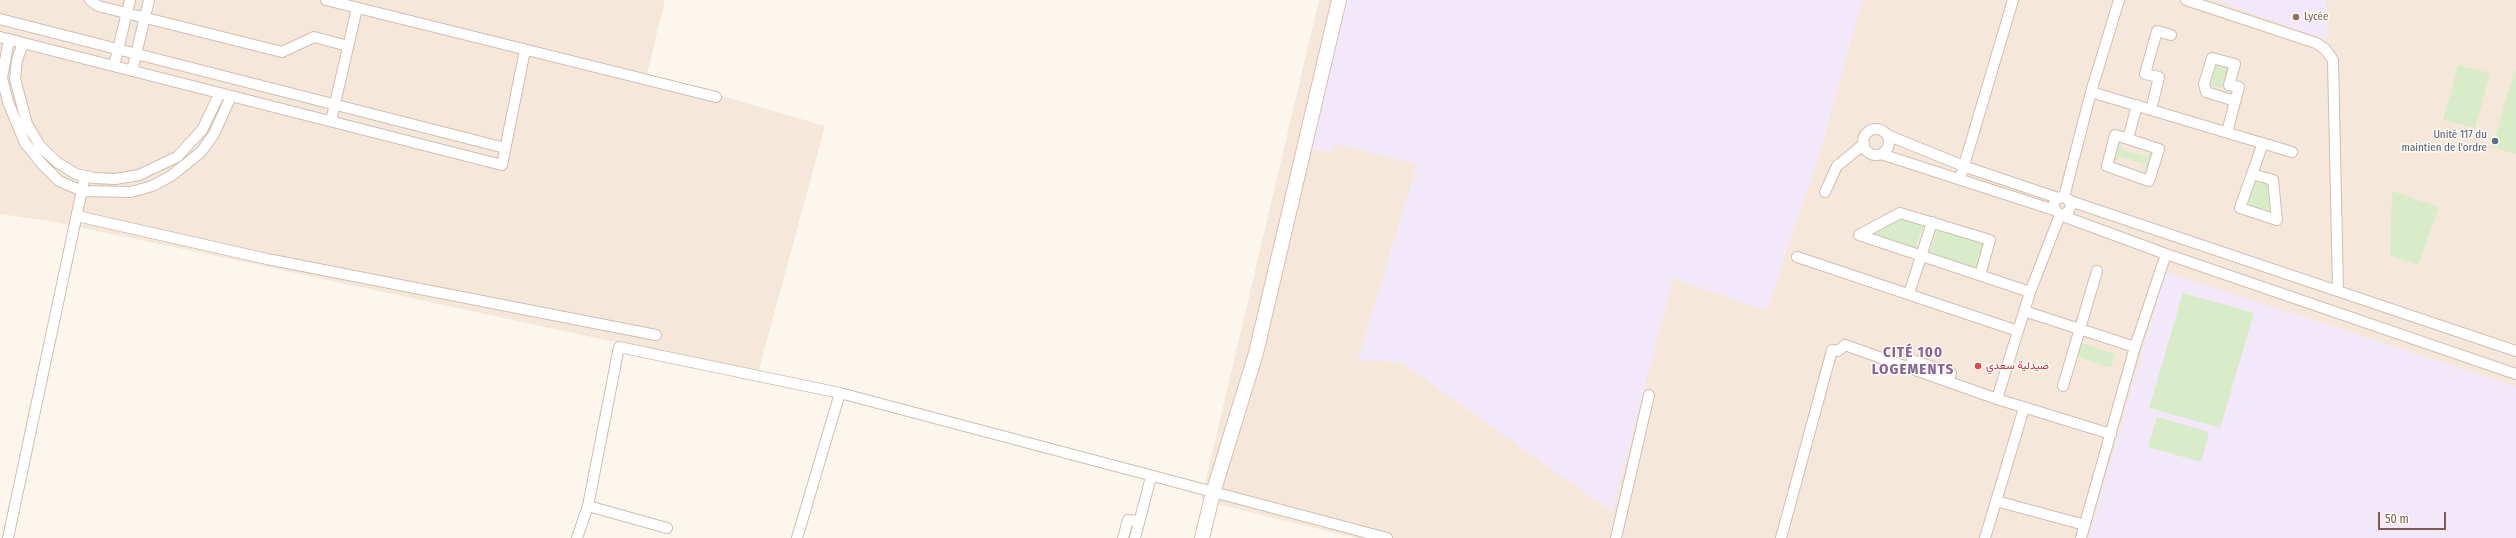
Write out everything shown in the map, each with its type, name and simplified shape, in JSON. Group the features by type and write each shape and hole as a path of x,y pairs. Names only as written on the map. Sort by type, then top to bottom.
{"street":[{"path":"90,0 98,6 282,52 314,37 348,46"},
{"path":"114,66 130,0"},
{"path":"132,71 149,0"},
{"path":"326,0 716,97"},
{"path":"1202,538 1213,493 1256,353 1339,0"},
{"path":"1960,180 1966,167 2013,0"},
{"path":"2059,213 2069,211 2064,199 2092,92 2119,0"},
{"path":"2186,0 2316,43 2325,49 2333,60 2338,290"},
{"path":"331,121 357,8"},
{"path":"0,19 505,148"},
{"path":"2151,110 2159,77 2145,74 2157,31 2171,35"},
{"path":"231,96 214,134 201,152 171,176 152,186 131,192 82,191 59,181 42,164 26,143 8,102 2,78 4,38 502,165 525,50"},
{"path":"23,43 17,60 15,79 27,124 40,146 58,163 76,174 116,179 139,175 177,157 202,130 220,93"},
{"path":"2227,132 2236,101 2239,87 2229,85 2235,64 2212,58 2204,84 2206,92 2236,101"},
{"path":"2092,92 2292,152"},
{"path":"2128,139 2137,105"},
{"path":"1825,192 1838,166 1864,144 1867,133 1878,129 1887,135 1966,167 2338,290 2516,351"},
{"path":"1881,154 1888,146 1887,135"},
{"path":"2115,135 2128,139 2159,149 2149,181 2107,166 2115,135"},
{"path":"2252,174 2273,180 2277,220 2240,208 2252,174 2263,143"},
{"path":"1864,144 1870,153 1881,154 2059,213 2166,254 2516,374"},
{"path":"8,538 85,176"},
{"path":"2059,213 2053,204 2064,199"},
{"path":"1980,275 1990,240 1900,213 1859,235 2030,292"},
{"path":"1997,399 2030,292 2059,213"},
{"path":"77,216 267,259 656,335"},
{"path":"1909,294 1932,222"},
{"path":"2081,538 2135,347 2166,254"},
{"path":"1797,257 2018,332"},
{"path":"2063,386 2097,271"},
{"path":"2024,311 2135,347"},
{"path":"1781,538 1832,350 1838,351 1845,345 1997,399 2111,434"},
{"path":"577,538 588,506 618,346 840,394 1387,538"},
{"path":"797,538 840,394"},
{"path":"1616,538 1650,395"},
{"path":"1985,538 2024,408"},
{"path":"1135,538 1151,476"},
{"path":"1996,501 2084,525"},
{"path":"588,506 667,528"},
{"path":"1123,538 1128,520 1140,521"}],"shaded area":[{"path":"0,0 665,0 647,74 825,126 758,373 212,255 49,221 0,214"},
{"path":"1319,0 2516,0 2516,538 1356,538 1201,500"},
{"path":"1345,0 1862,0 1816,167 1790,239 1769,306 1763,310 1673,278 1612,512 1401,362 1358,360 1417,164 1336,144 1331,152 1311,149"},
{"name":"Lycée","path":"2215,0 2326,0 2328,35 2322,38"},
{"path":"2166,272 2516,387 2516,538 2088,538"}],"green space":[{"path":"2219,64 2229,68 2223,86 2220,88 2212,86 2211,82 2216,65"},
{"path":"2458,65 2490,73 2475,128 2443,120"},
{"path":"2516,70 2516,154 2492,147"},
{"path":"2118,144 2122,145 2121,149 2147,157 2148,153 2153,155 2148,172 2145,171 2146,165 2119,156 2117,161 2113,160"},
{"path":"2254,181 2269,184 2273,213 2247,205"},
{"path":"2392,191 2439,207 2418,265 2390,256"},
{"path":"1902,218 1924,225 1915,248 1874,234 1873,232"},
{"path":"1937,229 1985,244 1976,269 1929,255"},
{"path":"2183,293 2254,313 2220,428 2149,408"},
{"path":"2082,343 2115,354 2111,368 2077,357"},
{"path":"2157,417 2209,432 2201,462 2148,447"}],"place":[{"name":"Lycée","path":"2296,17"},
{"name":"Unité 117 du maintien de l'ordre","path":"2495,141"},
{"name":"صيدلية سعدي","path":"1978,366"}],"district":[{"name":"CITÉ 100 LOGEMENTS","path":"1913,362"}]}
